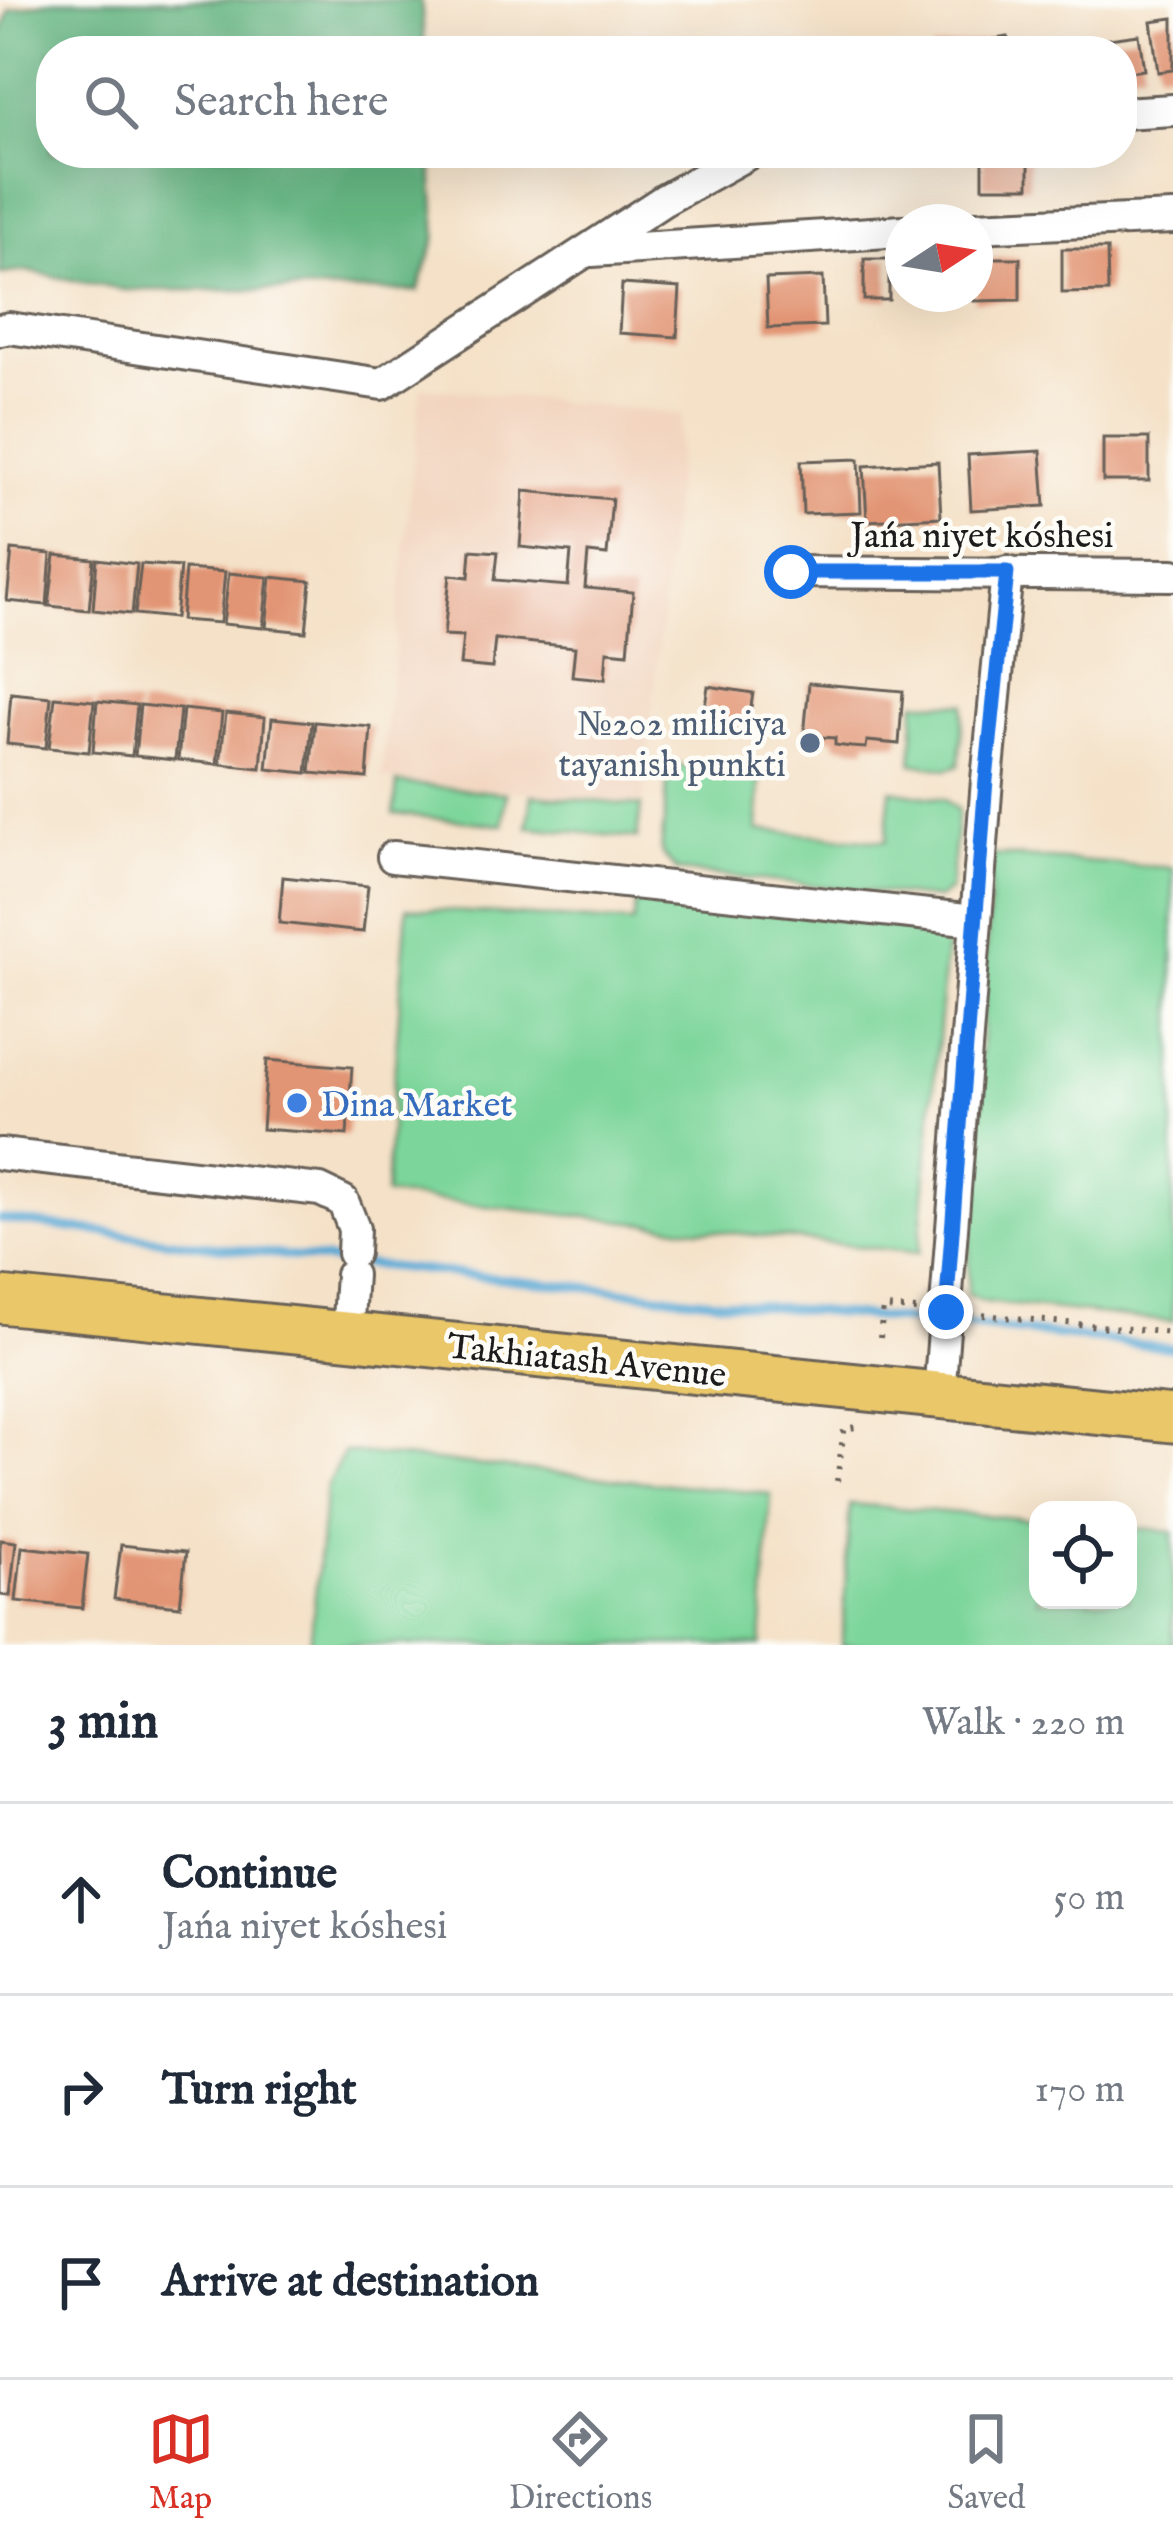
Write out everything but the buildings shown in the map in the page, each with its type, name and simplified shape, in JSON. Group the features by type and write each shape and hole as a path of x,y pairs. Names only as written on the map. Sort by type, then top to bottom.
{"highway":[{"name":"Takhiatash Avenue","path":"0,1300 1173,1419"}],"street":[{"path":"1137,111 1173,110"},
{"path":"0,330 382,384 664,200 722,168"},
{"path":"993,226 1173,218"},
{"path":"586,251 885,232"},
{"name":"Jańa niyet kóshesi","path":"791,572 1173,575"},
{"path":"939,1395 1007,572"},
{"path":"393,857 975,920"},
{"path":"0,1154 320,1190 343,1201 354,1229 346,1334"}],"path":[{"path":"880,1338 884,1308"},
{"path":"946,1312 1173,1333"},
{"path":"837,1481 844,1429 872,1427"}],"shaded area":[{"path":"421,387 682,414 643,803 381,779"}],"green space":[{"path":"53,0 421,0 424,36 36,36 36,168 432,168 437,235 418,291 122,290 26,271 0,274 0,38 10,10"},
{"path":"916,702 964,704 959,765 947,769 912,763"},
{"path":"669,765 760,774 758,830 886,841 891,790 944,799 958,810 950,890 938,899 677,871 661,853"},
{"path":"397,783 506,793 503,825 394,814"},
{"path":"532,795 641,806 637,838 528,827"},
{"path":"992,855 1173,868 1173,1322 984,1302 967,1294"},
{"path":"637,898 935,928 947,938 919,1253 385,1195 407,908 633,923"},
{"path":"344,1452 771,1494 761,1645 310,1645 326,1487"},
{"path":"850,1504 1029,1519 1029,1609 1137,1609 1137,1529 1173,1532 1173,1645 842,1645"}],"waterway":[{"path":"0,1219 296,1257 920,1322"},
{"path":"962,1325 1173,1348"}],"place":[{"name":"№202 miliciya tayanish punkti","path":"810,743"},
{"name":"Dina Market","path":"297,1103"}],"route":[{"path":"791,572 1007,572 986,780 946,1312"}]}
